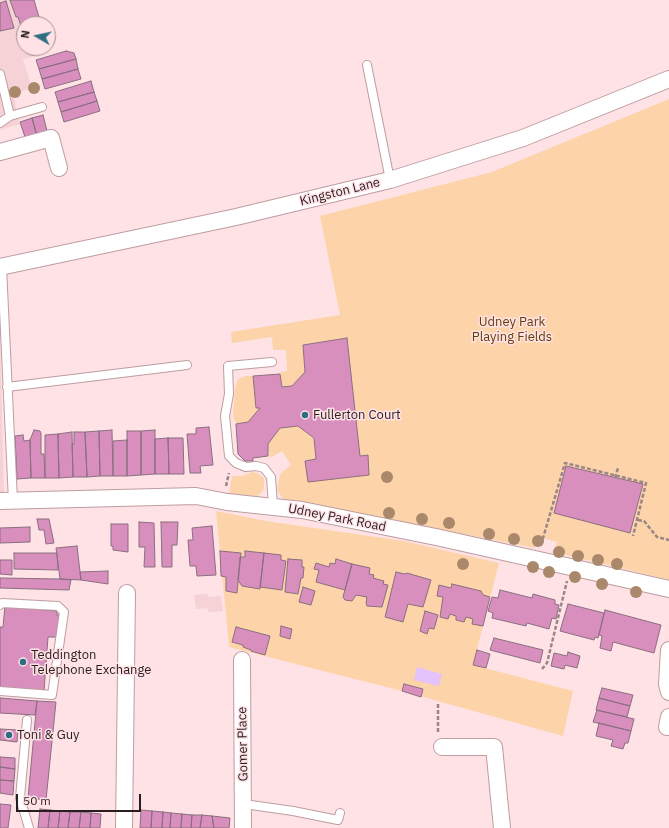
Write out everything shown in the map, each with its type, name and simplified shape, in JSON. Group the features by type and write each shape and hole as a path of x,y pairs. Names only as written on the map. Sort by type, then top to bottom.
{"street":[{"name":"Kingston Lane","path":"1,267 236,217 390,180 523,138 669,79"},
{"path":"0,152 51,138 59,168"},
{"name":"Udney Park Road","path":"7,501 196,496 227,502 310,511 669,589"},
{"path":"124,828 126,593"},
{"path":"669,650 667,684 669,692"},
{"name":"Gomer Place","path":"242,660 243,828"},
{"path":"442,747 494,747 502,828"}],"lane":[{"path":"367,65 390,180"},
{"path":"0,74 10,116"},
{"path":"0,123 10,116 42,107"},
{"path":"1,267 7,387 7,501"},
{"path":"272,362 228,366 229,394 225,416 229,456 236,463 246,467 264,468 271,477 272,506"},
{"path":"7,387 187,365"},
{"path":"0,605 2,603 58,606 64,612 52,695 0,691"},
{"path":"27,720 20,798 29,828"},
{"path":"244,804 293,811 338,820 340,813"}],"path":[{"path":"537,560 565,462 616,477 646,483 638,520 632,536"},
{"path":"227,502 226,487 230,469 236,463"},
{"path":"616,477 618,468"},
{"path":"638,520 644,521 656,538 669,540"},
{"path":"542,669 547,663 570,567"},
{"path":"438,704 438,747 442,747"}],"shaded area":[{"path":"0,0 34,0 27,16 16,16 16,56 36,56 23,59 32,88 13,94 20,124 0,130"},
{"path":"0,327 4,493 0,497"},
{"path":"208,594 208,597 221,596 223,611 208,612 208,608 196,609 194,595"},
{"path":"417,667 442,674 439,686 414,680"}],"green space":[{"name":"Udney Park Playing Fields","path":"669,99 669,580 554,552 557,542 543,538 537,537 535,548 283,499 277,490 280,474 291,465 282,451 270,458 268,444 280,428 298,426 314,438 316,459 305,461 308,481 369,475 368,455 360,456 347,338 303,345 305,372 292,386 282,387 280,372 287,371 286,350 273,350 272,337 232,343 231,332 340,315 320,216 492,172"},
{"path":"246,376 253,376 256,408 260,408 248,422 236,424 233,416 235,388 238,379"},
{"path":"252,472 257,473 264,478 264,489 261,493 257,496 229,494 232,476 242,476"},
{"path":"216,511 266,521 404,541 499,563 473,665 573,691 563,736 402,691 229,647"}],"building":[{"path":"10,0 34,0 39,16 16,17"},
{"path":"6,1 14,28 0,31 0,3"},
{"path":"66,51 74,53 76,59 39,69 36,60 49,56 56,56 56,54"},
{"path":"76,59 78,69 42,79 39,69"},
{"path":"78,69 81,79 45,89 42,79"},
{"path":"91,81 94,92 58,102 55,92"},
{"path":"94,92 97,101 61,112 58,102"},
{"path":"97,101 100,111 64,122 61,112"},
{"path":"43,115 47,131 39,133 37,136 32,118"},
{"path":"32,118 37,136 26,140 20,122"},
{"name":"Fullerton Court","path":"347,338 360,456 368,455 369,475 308,482 305,461 316,459 314,438 298,426 280,428 268,444 268,456 253,458 253,461 245,461 238,454 236,424 248,422 260,408 256,408 253,376 280,374 282,387 292,386 305,372 303,345"},
{"path":"209,427 213,465 200,466 201,473 190,473 187,434 196,434 196,428"},
{"path":"34,430 40,431 41,433 41,454 44,454 45,478 31,478 30,440"},
{"path":"112,430 113,476 100,476 99,431"},
{"path":"155,430 155,474 141,475 141,431"},
{"path":"99,431 100,476 87,477 85,432"},
{"path":"127,431 141,431 141,475 127,476"},
{"path":"72,432 73,477 59,478 58,434"},
{"path":"74,432 85,432 87,477 73,477 72,444 74,444"},
{"path":"58,434 59,478 45,478 45,435"},
{"path":"23,435 24,441 30,440 31,478 17,479 15,436"},
{"path":"168,438 169,474 155,474 155,439"},
{"path":"168,438 183,438 184,474 169,474"},
{"path":"127,440 127,476 113,476 113,441"},
{"path":"566,466 643,484 630,533 554,513"},
{"path":"37,519 49,519 54,543 46,544 44,530 39,530"},
{"path":"139,522 154,523 155,567 144,567 145,547 139,547"},
{"path":"161,522 178,522 177,545 172,545 172,567 162,567"},
{"path":"111,524 128,524 128,552 113,550 113,546 111,546"},
{"path":"212,526 216,575 197,576 196,566 190,566 188,540 193,540 192,528"},
{"path":"30,527 30,542 0,543 0,528"},
{"path":"77,546 81,580 60,579 56,548"},
{"path":"220,551 241,553 237,593 226,591 226,577 221,576"},
{"path":"245,551 264,553 260,589 242,586 238,580 240,557 245,557"},
{"path":"14,553 57,553 58,570 14,569"},
{"path":"264,553 281,555 281,560 286,561 282,590 260,587"},
{"path":"288,559 302,560 302,567 304,567 303,578 301,578 298,594 285,592"},
{"path":"336,559 352,564 345,590 316,582 319,570 314,569 316,563 329,567 330,563 335,564"},
{"path":"0,560 12,560 12,575 0,574"},
{"path":"352,564 370,568 369,574 374,575 373,578 384,581 383,584 388,585 382,607 367,606 367,597 356,595 352,601 345,600 343,597"},
{"path":"108,571 108,584 81,580 80,572"},
{"path":"396,572 407,573 431,580 423,607 408,604 403,622 385,617"},
{"path":"0,578 71,580 69,590 0,588"},
{"path":"452,584 481,591 483,595 490,597 483,626 472,624 473,619 466,617 464,622 456,620 456,616 450,614 448,619 440,617 443,597 437,596 439,585 451,588"},
{"path":"303,587 315,591 311,605 299,602"},
{"path":"500,590 532,598 533,594 555,600 555,604 559,605 556,619 552,618 549,629 527,623 526,626 492,618 493,613 488,611 492,597 498,598"},
{"path":"568,604 604,613 598,638 595,637 594,640 560,631"},
{"name":"Teddington Telephone Exchange","path":"5,606 57,611 57,615 60,615 58,637 48,637 44,691 0,687 0,627 3,627"},
{"path":"605,610 661,625 654,653 613,642 611,651 600,648 602,636 599,635"},
{"path":"425,611 438,615 434,629 429,628 427,634 420,631"},
{"path":"281,626 292,629 290,639 280,636"},
{"path":"236,627 270,636 265,655 251,651 243,647 243,645 232,642"},
{"path":"494,638 543,650 540,663 490,650"},
{"path":"477,650 490,654 486,668 473,665"},
{"path":"568,652 580,656 577,668 565,665 564,669 551,666 554,653 567,656"},
{"path":"404,684 423,689 421,697 402,691"},
{"path":"602,688 633,695 630,706 599,698"},
{"path":"0,698 37,701 35,715 0,713"},
{"path":"599,698 630,706 627,717 596,710"},
{"path":"37,701 56,702 46,800 28,798"},
{"path":"597,710 634,719 631,731 593,722"},
{"path":"599,723 631,731 628,743 625,743 623,749 611,746 613,740 596,736"},
{"name":"Toni & Guy","path":"0,729 18,730 17,742 0,740"},
{"path":"0,757 15,758 15,769 0,767"},
{"path":"0,767 15,769 14,781 0,780"},
{"path":"0,780 14,781 13,795 0,793"},
{"path":"0,804 11,805 8,828 0,828"},
{"path":"40,809 50,810 48,828 38,828"},
{"path":"50,810 60,811 58,828 48,828"},
{"path":"141,810 152,811 151,828 140,828"},
{"path":"60,811 70,812 68,828 58,828"},
{"path":"152,811 163,812 162,828 151,828"},
{"path":"70,812 81,812 79,828 68,828"},
{"path":"81,812 91,813 90,828 79,828"},
{"path":"163,812 171,813 170,828 162,828"},
{"path":"91,813 101,814 100,828 90,828"},
{"path":"171,813 182,814 181,828 170,828"},
{"path":"182,814 192,815 191,828 181,828"},
{"path":"192,815 202,815 200,828 191,828"},
{"path":"202,815 212,816 214,828 200,828"},
{"path":"212,816 230,818 229,828 214,828"}],"place":[{"name":"Fullerton Court","path":"305,415"},
{"name":"Teddington Telephone Exchange","path":"23,662"},
{"name":"Toni & Guy","path":"9,735"}]}
